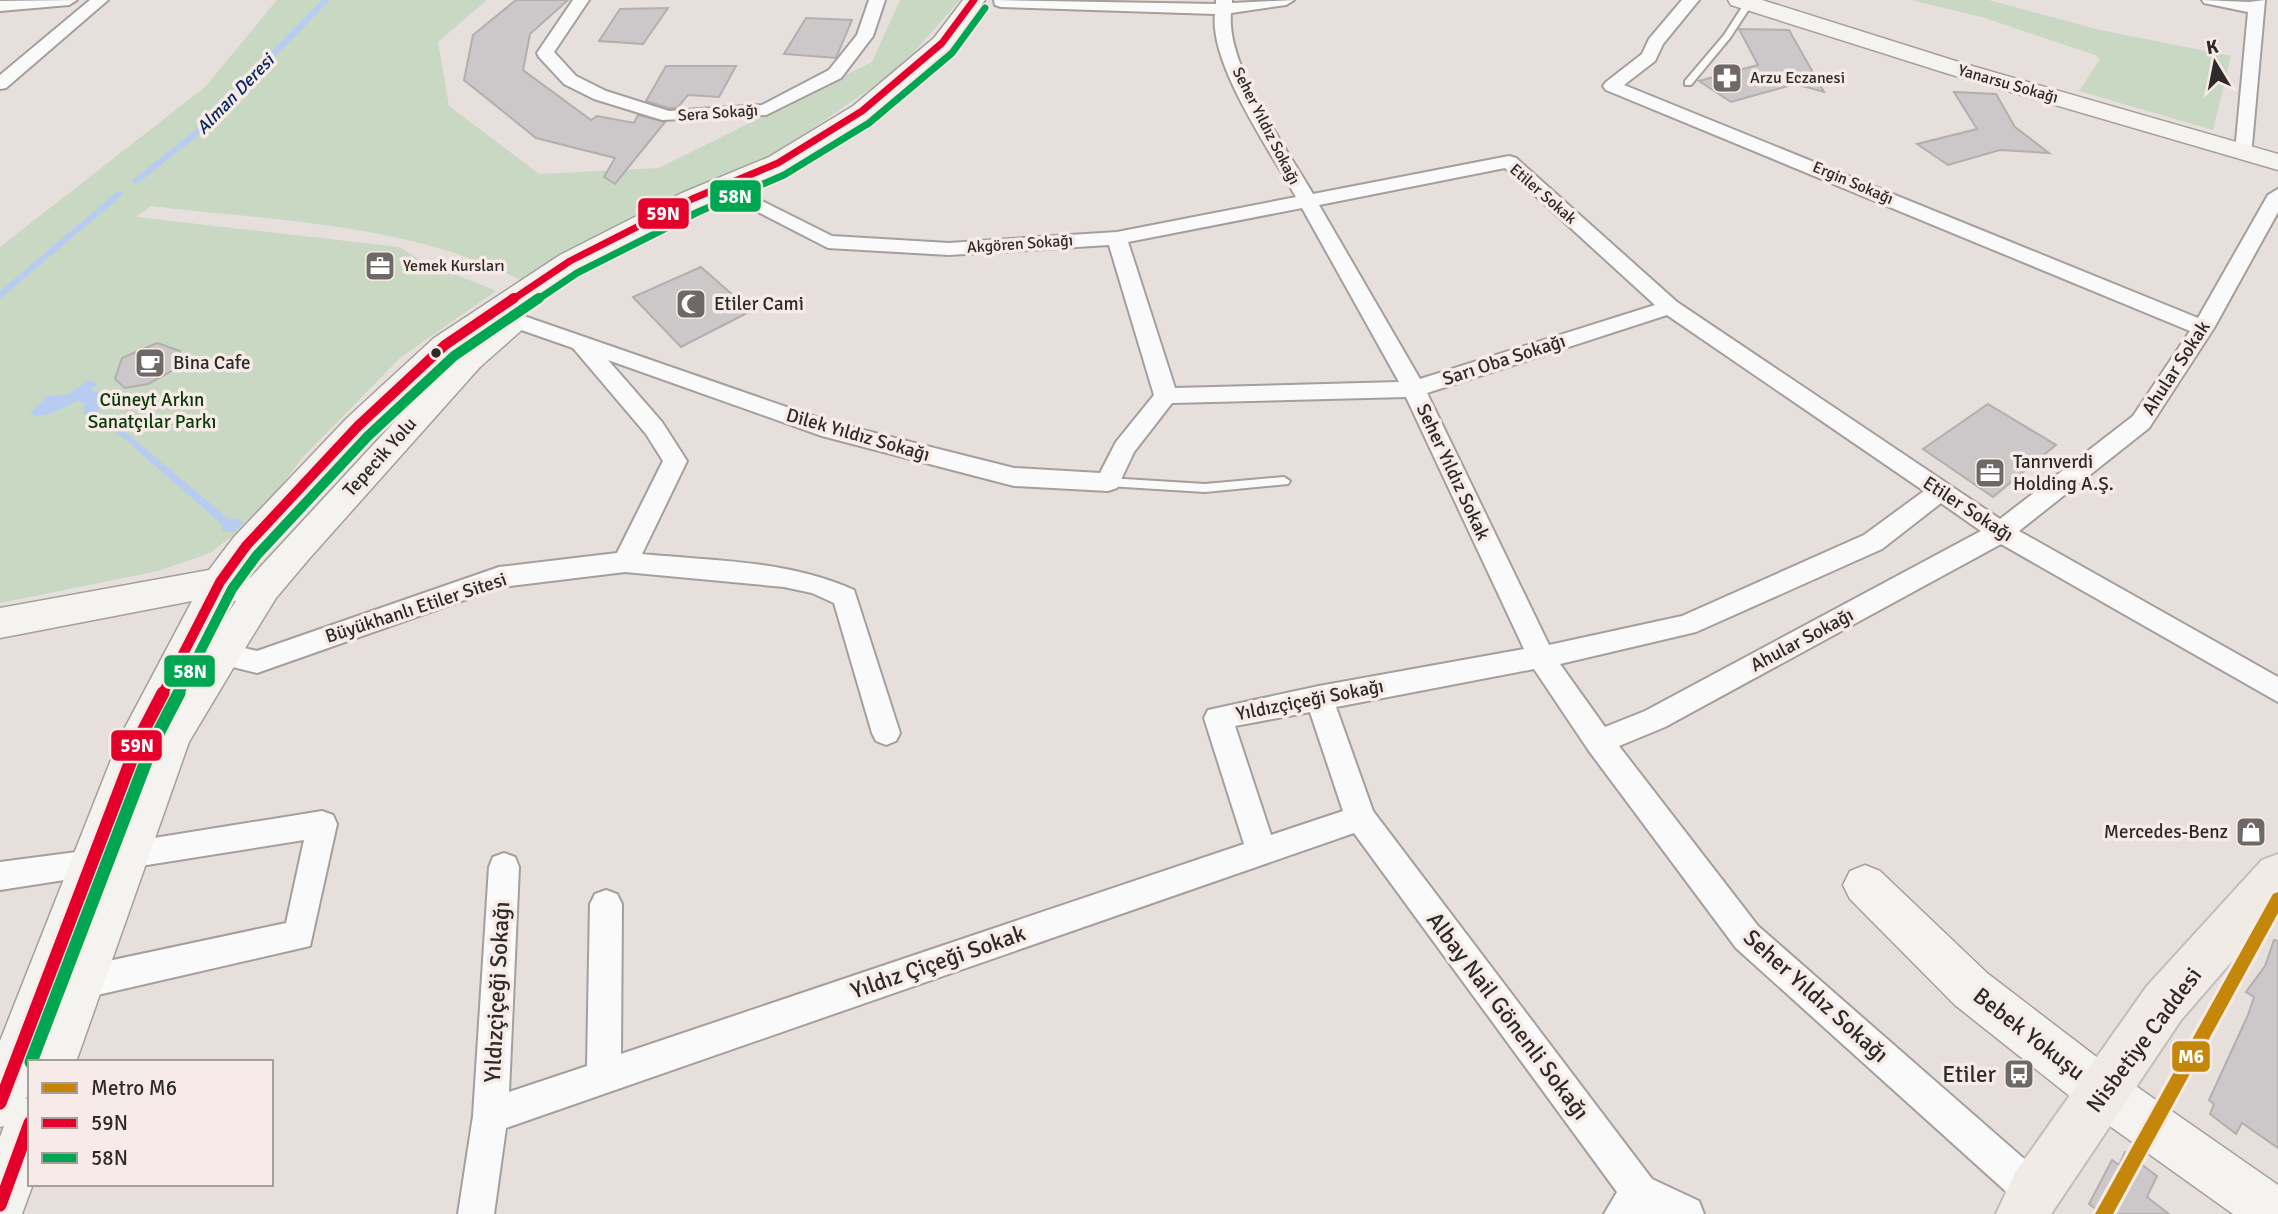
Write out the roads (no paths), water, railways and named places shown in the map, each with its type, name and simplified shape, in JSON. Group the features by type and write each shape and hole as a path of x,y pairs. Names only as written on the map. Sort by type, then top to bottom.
{"main road":[{"name":"Tepecik Yolu","path":"0,1103 140,737 220,582 246,546 358,426 445,345 569,285 731,193 862,111 989,0"},
{"name":"Yanarsu Sokağı","path":"1744,2 1957,69 2278,162"},
{"name":"Tepecik Yolu","path":"53,1060 171,737 263,588 506,317"},
{"path":"246,546 295,551"},
{"path":"0,622 220,582 230,587 263,588"},
{"name":"Nisbetiye Caddesi","path":"2029,1203 2164,1003 2278,875"},
{"name":"Bebek Yokuşu","path":"1865,885 1972,989 2103,1092 2276,1214"},
{"path":"0,1205 28,1128"}],"street":[{"path":"0,6 69,0"},
{"path":"0,84 100,0"},
{"name":"Sera Sokağı","path":"581,0 545,53 570,80 600,95 668,116 766,110 835,74 865,36 877,0"},
{"path":"989,0 1224,4 1286,0"},
{"name":"Ergin Sokağı","path":"1691,0 1655,43 1649,57 1612,86 2203,328"},
{"path":"2210,0 2257,4 2244,152"},
{"name":"Seher Yıldız Sokağı","path":"1224,4 1221,30 1239,80 1306,202"},
{"name":"Etiler Sokak","path":"1306,202 1510,162 1670,307"},
{"name":"Akgören Sokağı","path":"731,193 828,242 949,249 1117,238 1306,202"},
{"name":"Ahular Sokak","path":"2001,532 2141,422 2203,328 2278,195"},
{"name":"Seher Yıldız Sokak","path":"1306,202 1355,282 1414,389 1541,657 1600,742"},
{"path":"1108,482 1124,448 1166,396 1117,238"},
{"name":"Sarı Oba Sokağı","path":"1166,396 1414,389 1670,307"},
{"name":"Etiler Sokağı","path":"1670,307 2001,532 2278,691"},
{"name":"Dilek Yıldız Sokağı","path":"506,317 822,428 1014,477 1108,482"},
{"path":"581,344 654,428 675,461 625,562"},
{"path":"1541,657 1687,625 1873,542 1941,491"},
{"name":"Ahular Sokağı","path":"1600,742 1655,719 2001,532"},
{"name":"Büyükhanlı Etiler Sitesi","path":"222,654 257,662 499,577 625,562 783,577 817,584 845,597 886,733"},
{"name":"Yıldızçiçeği Sokağı","path":"1261,851 1218,718 1541,657"},
{"path":"1320,697 1360,818"},
{"name":"Seher Yıldız Sokağı","path":"1600,742 1747,937 2029,1203"},
{"name":"Yıldız Çiçeği Sokak","path":"490,1116 1360,818"},
{"name":"Albay Nail Gönenli Sokağı","path":"1360,818 1631,1203"},
{"path":"80,983 299,935 322,824 128,855"},
{"path":"0,876 92,864"},
{"name":"Yıldızçiçeği Sokağı","path":"490,1116 504,867"},
{"path":"604,1077 606,904"},
{"path":"476,1214 490,1116"},
{"path":"1631,1203 1686,1214"}],"lane":[{"path":"1688,83 1727,36 1744,2"},
{"path":"1108,482 1205,488 1283,481"}],"water":[{"path":"89,380 98,384 90,390 102,394 107,402 96,413 83,414 85,404 78,401 49,414 29,414 47,396 69,394"},
{"path":"111,420 230,520 237,518 244,522 234,532 222,532 223,525 106,423"}],"waterway":[{"name":"Alman Deresi","path":"136,181 194,135 326,0"},
{"name":"Alman Deresi","path":"0,295 119,194"}],"metro line":[{"name":"M6","path":"2104,1214 2278,899"}],"place":[{"name":"Arzu Eczanesi","path":"1727,78"},
{"name":"Yemek Kursları","path":"380,266"},
{"name":"Etiler Cami","path":"691,304"},
{"name":"Bina Cafe","path":"150,363"},
{"name":"Tanrıverdi Holding A.Ş.","path":"1990,473"},
{"name":"Mercedes-Benz","path":"2251,832"},
{"name":"Etiler","path":"2019,1074"}],"park label":[{"name":"Cüneyt Arkın Sanatçılar Parkı","path":"152,411"}]}
